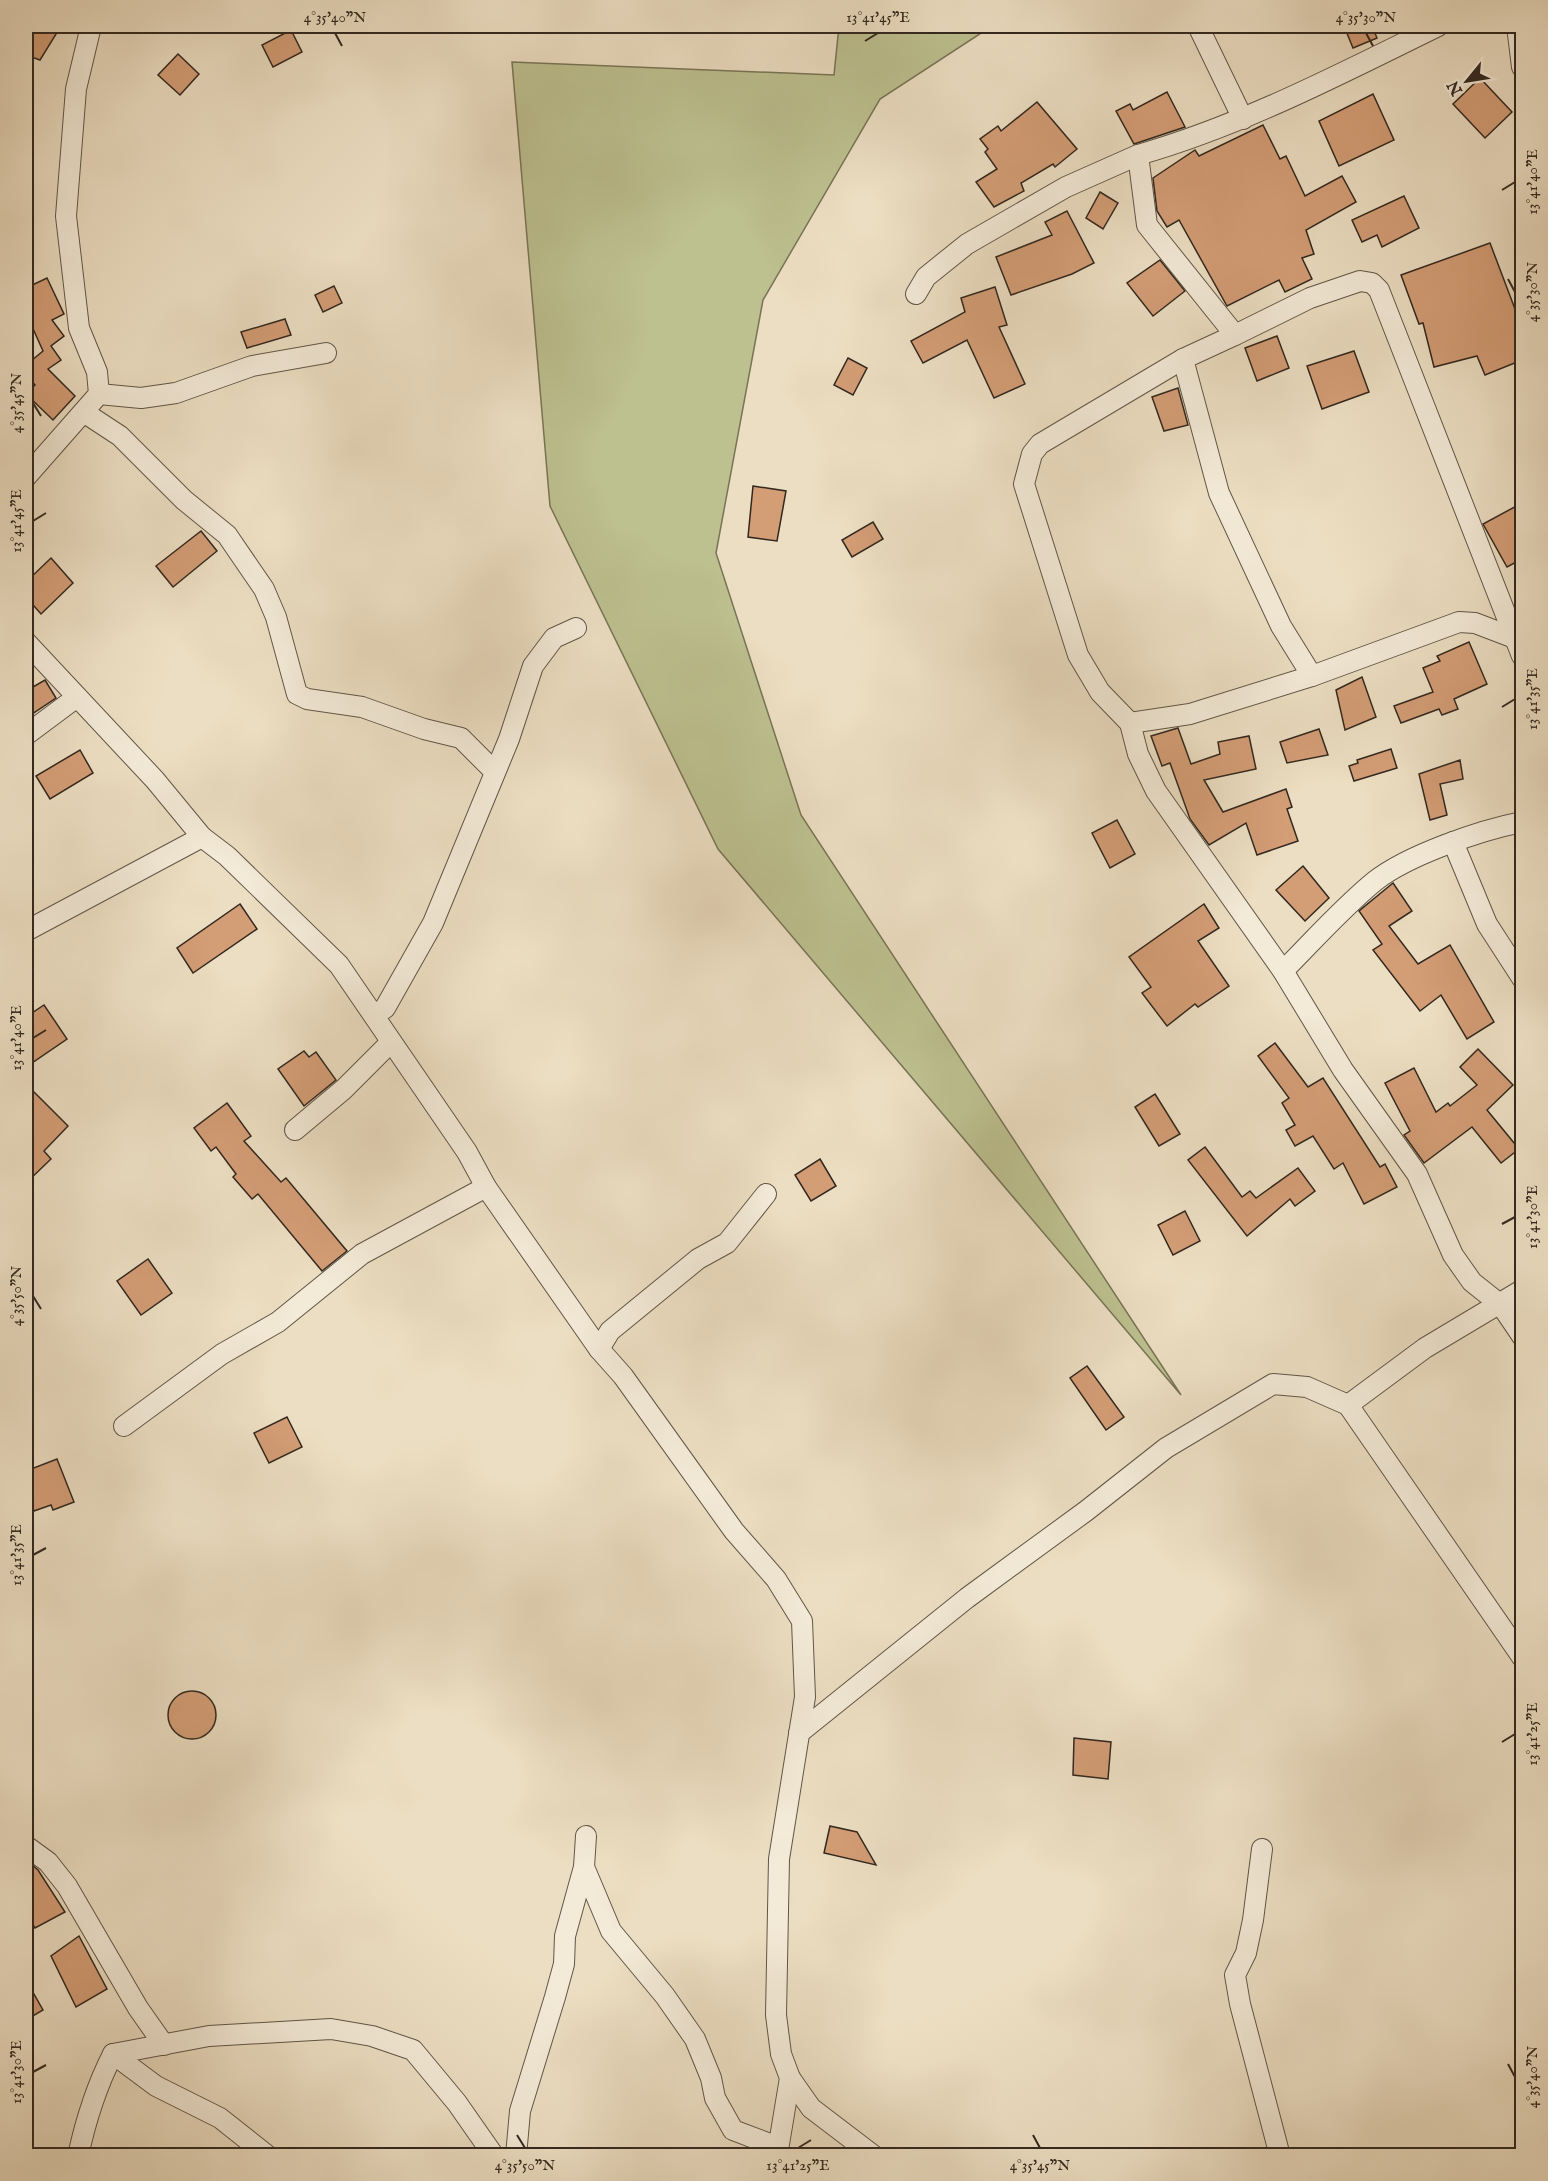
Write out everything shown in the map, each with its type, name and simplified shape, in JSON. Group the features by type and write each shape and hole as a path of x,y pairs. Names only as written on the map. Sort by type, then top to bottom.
{"street":[{"path":"26,477 99,394 96,372 79,328 66,216 76,89 92,26"},
{"path":"1198,26 1243,119"},
{"path":"916,294 926,277 967,244 1066,186 1138,155 1186,141 1285,101 1438,26"},
{"path":"1517,26 1522,67"},
{"path":"1138,155 1148,225 1235,335"},
{"path":"1520,648 1379,290 1371,283 1360,281 1310,298 1183,359 1040,444 1032,454 1026,468 1024,484 1078,655 1100,693 1130,723 1138,754 1156,791 1283,971 1343,1070 1417,1174 1453,1255 1472,1282 1501,1305 1522,1336"},
{"path":"99,394 141,398 176,393 252,366 326,353"},
{"path":"1183,359 1219,493 1281,626 1312,676"},
{"path":"85,412 120,436 184,500 227,535 264,589 276,617 297,694 307,699 362,707 424,729 460,738 494,771"},
{"path":"1130,723 1190,714 1312,676 1459,622 1474,623 1520,648"},
{"path":"375,1015 385,1008 433,923 509,739 527,682 538,658 554,638 576,628"},
{"path":"26,642 155,780 202,837 227,856 339,965 466,1152 486,1187 599,1348 623,1376 734,1531 776,1579 802,1622 805,1697 779,1859 776,2015 781,2054 790,2078 811,2108 874,2156"},
{"path":"26,735 76,697"},
{"path":"1283,971 1375,881 1393,869 1453,842 1522,822"},
{"path":"26,931 202,837"},
{"path":"1453,842 1487,924 1522,978"},
{"path":"295,1130 344,1089 391,1042"},
{"path":"124,1426 222,1354 278,1322 362,1254 486,1187"},
{"path":"599,1348 610,1331 698,1259 727,1243 766,1194"},
{"path":"1348,1405 1425,1348 1501,1305 1522,1290"},
{"path":"799,1733 967,1598 1086,1511 1166,1448 1273,1384 1307,1387 1348,1405 1522,1657"},
{"path":"516,2156 520,2111 564,1964 565,1936 584,1867 586,1836"},
{"path":"26,1846 48,1862 67,1886 138,2008 164,2044"},
{"path":"1262,1849 1253,1920 1246,1953 1235,1975 1240,2004 1280,2156"},
{"path":"584,1867 611,1930 665,1996 695,2039 711,2078 715,2098 733,2130 777,2151 790,2078"},
{"path":"113,2054 209,2036 331,2029 372,2036 413,2050 457,2103 494,2156"},
{"path":"78,2156 98,2082 113,2054"},
{"path":"113,2054 156,2086 220,2118 268,2156"}],"green space":[{"path":"839,26 992,26 880,99 763,300 716,553 801,815 1181,1395 718,849 550,506 512,62 834,75"}],"building":[{"path":"26,26 61,26 40,60 26,55"},
{"path":"1344,26 1372,26 1377,38 1353,48"},
{"path":"291,30 302,52 273,67 262,45"},
{"path":"178,54 199,74 180,95 158,75"},
{"path":"1480,78 1512,112 1485,138 1453,104"},
{"path":"1167,92 1185,127 1134,144 1116,111 1130,104 1133,110"},
{"path":"1373,94 1394,140 1339,166 1319,121"},
{"path":"1037,102 1077,149 1055,167 1053,164 1021,183 1024,191 994,207 976,182 997,169 985,152 988,149 980,139 998,126 1001,131"},
{"path":"1263,125 1280,159 1286,156 1305,196 1342,176 1356,202 1306,230 1314,254 1302,258 1312,279 1285,292 1279,280 1227,306 1179,220 1167,227 1157,211 1153,178 1195,150 1199,156"},
{"path":"1100,192 1118,203 1103,229 1086,218"},
{"path":"1404,196 1419,228 1382,247 1377,235 1362,242 1352,220"},
{"path":"1067,211 1094,263 1072,274 1011,295 996,257 1052,235 1045,222"},
{"path":"1490,243 1515,309 1522,306 1522,348 1518,350 1522,360 1485,375 1477,356 1434,367 1423,323 1419,324 1401,275"},
{"path":"1160,260 1185,291 1153,316 1127,283"},
{"path":"47,278 64,314 52,320 64,336 51,346 61,360 48,369 75,396 53,420 26,394 35,385 26,374 26,365 43,351 26,313 26,288"},
{"path":"334,286 342,303 323,312 315,295"},
{"path":"995,287 1007,325 999,327 1025,384 994,398 967,340 923,363 911,341 965,312 961,298"},
{"path":"285,319 291,335 247,348 241,332"},
{"path":"1277,336 1289,368 1257,381 1245,348"},
{"path":"1354,351 1369,392 1322,409 1307,366"},
{"path":"848,358 867,368 853,395 834,385"},
{"path":"1178,388 1188,425 1164,431 1152,397"},
{"path":"753,486 786,491 777,541 748,537"},
{"path":"1522,503 1522,559 1507,567 1483,524"},
{"path":"873,522 883,539 852,557 842,540"},
{"path":"201,531 217,551 173,587 156,566"},
{"path":"51,558 73,583 41,614 26,597 26,582"},
{"path":"1469,642 1487,684 1454,699 1458,709 1442,715 1439,709 1401,723 1394,706 1433,692 1423,668 1440,661 1437,656"},
{"path":"1362,677 1376,717 1345,730 1336,690"},
{"path":"45,680 56,698 26,718 26,691"},
{"path":"1178,728 1191,764 1220,754 1218,742 1249,736 1256,769 1204,780 1223,812 1286,789 1292,807 1287,809 1298,841 1257,855 1246,823 1209,845 1190,819 1170,763 1162,766 1151,736"},
{"path":"1319,729 1328,755 1287,763 1280,742"},
{"path":"1391,749 1397,768 1354,781 1349,766 1358,763 1357,760"},
{"path":"80,750 93,773 50,799 36,776"},
{"path":"1460,760 1463,779 1440,784 1447,815 1430,820 1419,774"},
{"path":"1117,820 1135,854 1110,868 1092,833"},
{"path":"1303,866 1329,898 1305,921 1276,890"},
{"path":"1393,883 1412,911 1389,926 1418,964 1450,945 1494,1022 1467,1039 1441,995 1420,1011 1373,950 1382,944 1359,911"},
{"path":"240,904 257,929 193,973 177,948"},
{"path":"1204,904 1219,928 1198,941 1229,986 1198,1007 1195,1004 1167,1026 1142,993 1151,987 1129,957"},
{"path":"44,1005 67,1039 26,1067 26,1017"},
{"path":"1275,1043 1308,1087 1323,1078 1380,1167 1385,1164 1397,1187 1364,1204 1343,1163 1334,1169 1313,1136 1295,1146 1286,1130 1295,1125 1282,1103 1289,1098 1258,1056"},
{"path":"1478,1049 1513,1085 1487,1110 1519,1149 1501,1163 1472,1127 1424,1163 1404,1135 1410,1131 1385,1083 1414,1068 1436,1112 1448,1103 1450,1106 1477,1085 1460,1067"},
{"path":"304,1051 309,1057 316,1052 336,1080 304,1106 278,1069"},
{"path":"26,1084 68,1126 44,1151 51,1159 26,1183"},
{"path":"1155,1094 1180,1134 1159,1146 1135,1107"},
{"path":"227,1103 251,1136 244,1141 281,1182 286,1178 347,1251 322,1271 258,1194 252,1199 233,1177 236,1174 216,1147 211,1151 194,1128"},
{"path":"1205,1147 1242,1197 1250,1191 1256,1198 1298,1168 1315,1191 1295,1206 1290,1199 1247,1236 1188,1160"},
{"path":"820,1159 836,1186 811,1201 795,1175"},
{"path":"1185,1211 1200,1241 1173,1255 1158,1225"},
{"path":"148,1259 172,1293 141,1315 117,1281"},
{"path":"1087,1366 1124,1417 1106,1430 1070,1378"},
{"path":"287,1417 302,1447 269,1463 254,1433"},
{"path":"57,1459 74,1502 53,1510 51,1505 34,1511 26,1489 26,1471"},
{"path":"192,1691 209,1698 216,1715 209,1732 192,1739 175,1732 168,1715 175,1698"},
{"path":"1074,1738 1111,1742 1108,1779 1073,1775"},
{"path":"830,1826 857,1832 876,1865 824,1853"},
{"path":"26,1860 38,1870 65,1912 35,1928 26,1914"},
{"path":"79,1936 107,1989 76,2007 51,1956"},
{"path":"26,1980 43,2010 26,2020"}]}
